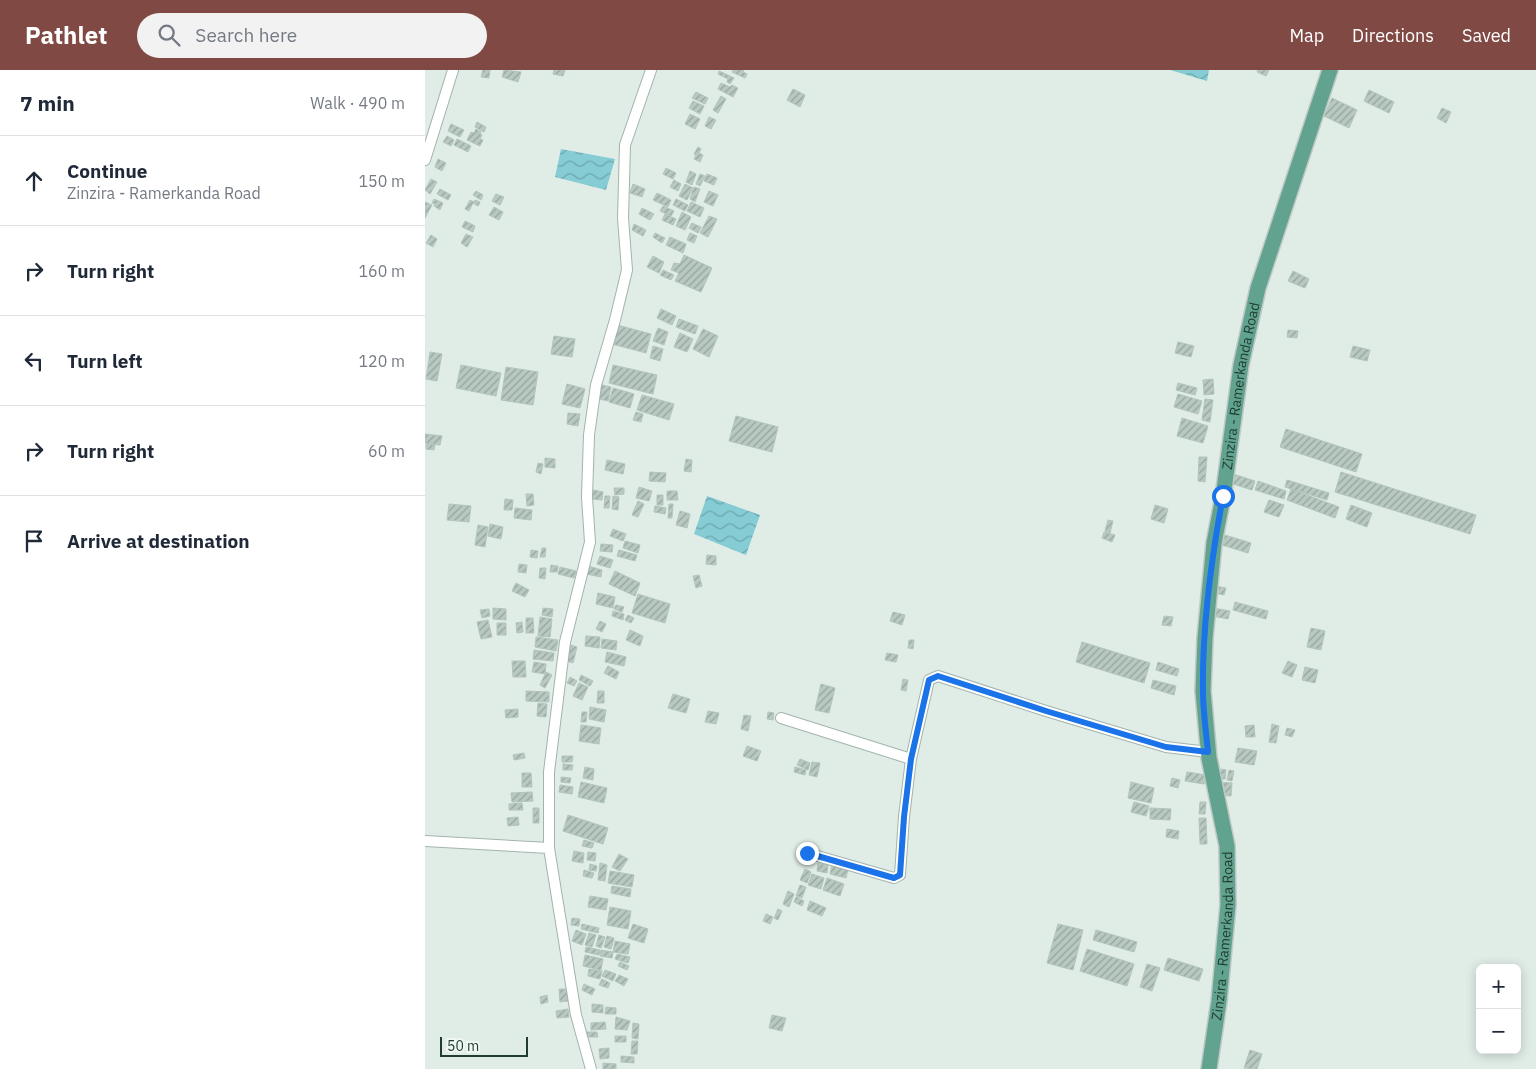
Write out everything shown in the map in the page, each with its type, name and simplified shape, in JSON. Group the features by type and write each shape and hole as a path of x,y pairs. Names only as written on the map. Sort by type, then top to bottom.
{"main road":[{"name":"Zinzira - Ramerkanda Road","path":"1209,1069 1219,1001 1229,905 1227,846 1208,752 1203,691 1205,638 1214,543 1223,496 1241,364 1258,288 1330,70"}],"street":[{"path":"425,160 453,70"},
{"path":"591,1069 576,1015 549,848 549,772 565,642 590,542 587,497 590,427 596,385 627,270 623,218 625,145 651,70"},
{"path":"807,853 894,878 900,875 911,759 929,680 938,676 1166,747 1208,752"},
{"path":"781,718 911,759"},
{"path":"425,841 549,848"}],"water":[{"path":"1170,70 1209,70 1207,81"},
{"path":"561,149 615,159 606,190 555,177"},
{"path":"707,496 760,515 746,555 694,534"}],"building":[{"path":"483,70 490,70 489,78 481,77"},
{"path":"504,70 521,72 518,82 502,77"},
{"path":"554,70 565,70 563,76 553,74"},
{"path":"733,70 744,70 743,72 747,74 745,78 732,72"},
{"path":"1258,70 1269,70 1266,76 1257,72"},
{"path":"719,71 734,78 730,84 727,82 728,79 718,74"},
{"path":"721,83 738,88 733,97 718,89"},
{"path":"793,89 805,95 800,107 787,100"},
{"path":"1369,90 1394,102 1389,113 1364,101"},
{"path":"696,92 708,98 705,104 692,98"},
{"path":"721,96 726,99 718,113 713,110"},
{"path":"1332,98 1357,110 1349,128 1324,116"},
{"path":"693,101 704,106 700,114 689,108"},
{"path":"1442,108 1451,112 1446,123 1437,118"},
{"path":"690,114 700,119 695,129 685,124"},
{"path":"709,117 716,120 711,129 705,126"},
{"path":"477,122 486,127 484,132 475,127"},
{"path":"451,124 464,130 460,137 448,131"},
{"path":"476,129 482,135 480,139 483,140 480,146 467,140 471,132 474,133"},
{"path":"447,136 454,140 451,146 443,142"},
{"path":"457,139 471,146 468,152 454,145"},
{"path":"698,147 701,149 699,153 703,155 700,162 694,159 696,155 694,154"},
{"path":"438,159 446,163 442,171 435,167"},
{"path":"666,168 676,173 673,179 663,174"},
{"path":"690,171 696,174 692,185 686,182"},
{"path":"700,174 705,176 700,186 696,184"},
{"path":"707,174 717,178 714,185 704,181"},
{"path":"431,179 437,182 430,194 425,190"},
{"path":"674,180 681,184 678,191 670,187"},
{"path":"633,184 645,189 642,197 630,193"},
{"path":"685,184 693,188 687,200 679,196"},
{"path":"694,187 700,189 695,202 690,199"},
{"path":"440,189 451,195 448,200 437,194"},
{"path":"476,191 483,195 481,200 473,195"},
{"path":"709,191 718,195 713,206 704,202"},
{"path":"657,193 671,200 668,207 653,200"},
{"path":"496,194 504,197 500,205 492,201"},
{"path":"434,199 443,203 440,210 432,203"},
{"path":"676,199 688,205 685,211 673,205"},
{"path":"470,200 480,202 478,206 473,203 469,211 465,209"},
{"path":"425,202 432,205 425,218"},
{"path":"691,202 704,208 700,217 687,211"},
{"path":"663,206 674,211 671,216 660,211"},
{"path":"494,207 503,212 499,220 489,215"},
{"path":"642,208 654,214 650,220 639,214"},
{"path":"682,212 691,217 685,230 676,226"},
{"path":"665,214 676,219 673,225 662,220"},
{"path":"709,216 717,219 708,237 700,233"},
{"path":"465,221 475,226 473,232 462,227"},
{"path":"692,223 701,227 698,233 689,228"},
{"path":"634,224 646,230 643,236 632,230"},
{"path":"655,233 665,238 662,243 653,237"},
{"path":"690,233 697,236 694,243 687,240"},
{"path":"466,234 473,237 467,247 461,243"},
{"path":"431,235 437,239 433,247 426,243"},
{"path":"670,237 686,244 683,253 666,245"},
{"path":"684,255 712,268 701,292 675,281 679,273 671,270 674,263 680,264"},
{"path":"653,256 664,262 659,273 647,267"},
{"path":"663,270 674,275 671,280 660,275"},
{"path":"1293,271 1309,279 1305,288 1288,281"},
{"path":"661,309 676,316 672,325 657,318"},
{"path":"679,319 698,326 695,334 676,327"},
{"path":"617,325 651,334 646,353 612,344"},
{"path":"658,328 668,332 664,345 653,341"},
{"path":"703,329 718,336 709,357 693,349"},
{"path":"1288,330 1298,331 1297,338 1287,337"},
{"path":"680,333 693,339 687,352 674,347"},
{"path":"554,336 575,339 572,357 551,354"},
{"path":"1178,342 1194,346 1191,357 1175,353"},
{"path":"653,346 663,349 660,361 650,358"},
{"path":"1353,346 1370,350 1367,361 1350,357"},
{"path":"430,352 442,354 437,381 426,379"},
{"path":"461,365 501,373 496,396 456,388"},
{"path":"613,365 657,375 653,394 609,383"},
{"path":"506,367 538,372 533,405 501,400"},
{"path":"1213,379 1214,394 1204,395 1203,380"},
{"path":"1178,383 1197,388 1195,395 1176,390"},
{"path":"567,384 585,389 580,408 562,404"},
{"path":"598,384 611,387 608,401 595,398"},
{"path":"613,388 634,394 630,408 609,402"},
{"path":"1178,394 1202,401 1198,414 1174,407"},
{"path":"642,395 674,404 669,420 637,410"},
{"path":"1205,399 1213,400 1210,422 1202,420"},
{"path":"636,412 643,414 641,422 633,420"},
{"path":"568,413 580,414 578,426 567,424"},
{"path":"736,416 778,427 772,452 729,441"},
{"path":"1182,418 1208,426 1203,443 1177,436"},
{"path":"1286,429 1362,454 1356,472 1280,447"},
{"path":"425,434 442,436 440,445 425,443"},
{"path":"426,444 435,445 434,450 426,449"},
{"path":"1199,457 1207,457 1205,482 1198,481"},
{"path":"545,458 555,459 555,468 545,467"},
{"path":"686,459 692,460 691,472 684,471"},
{"path":"607,460 625,464 623,474 605,470"},
{"path":"538,463 543,464 541,474 536,472"},
{"path":"650,472 666,473 665,482 649,481"},
{"path":"1341,472 1476,515 1470,534 1335,492"},
{"path":"1233,474 1255,481 1252,490 1230,483"},
{"path":"1287,480 1329,493 1327,500 1285,487"},
{"path":"1258,481 1286,491 1284,499 1255,490"},
{"path":"639,487 652,491 649,501 636,498"},
{"path":"614,488 624,488 624,494 615,495"},
{"path":"1291,489 1339,507 1335,518 1287,500"},
{"path":"593,490 603,492 602,500 592,499"},
{"path":"667,491 677,491 678,500 667,500"},
{"path":"526,494 533,494 534,505 527,506"},
{"path":"657,495 663,495 663,505 657,505"},
{"path":"605,496 610,496 609,508 604,508"},
{"path":"613,496 619,497 618,510 612,509"},
{"path":"505,499 513,500 512,510 504,510"},
{"path":"1269,500 1284,505 1279,517 1264,512"},
{"path":"638,501 644,504 638,517 632,515"},
{"path":"449,504 471,506 469,522 447,520"},
{"path":"669,504 673,504 672,518 668,518"},
{"path":"1155,505 1168,509 1164,523 1151,519"},
{"path":"1351,505 1372,513 1367,527 1346,519"},
{"path":"655,506 666,508 665,514 654,512"},
{"path":"515,508 532,510 531,520 514,518"},
{"path":"680,511 690,514 687,528 676,525"},
{"path":"1108,520 1113,521 1110,533 1105,531"},
{"path":"490,524 503,527 501,539 488,536"},
{"path":"478,525 488,527 485,547 475,545"},
{"path":"613,529 626,534 623,541 610,536"},
{"path":"1104,532 1115,535 1112,542 1102,538"},
{"path":"1225,535 1251,543 1248,553 1222,545"},
{"path":"625,541 640,545 638,553 623,548"},
{"path":"601,544 613,545 612,552 600,551"},
{"path":"542,548 546,548 545,557 540,557"},
{"path":"531,550 538,551 537,558 530,557"},
{"path":"619,550 637,555 635,561 617,556"},
{"path":"707,555 716,556 716,565 706,564"},
{"path":"600,556 613,560 610,568 597,564"},
{"path":"519,564 527,565 526,573 518,572"},
{"path":"551,565 558,566 557,572 550,572"},
{"path":"588,566 602,570 601,577 586,574"},
{"path":"560,567 576,571 574,578 558,574"},
{"path":"540,568 546,568 545,579 539,578"},
{"path":"615,571 640,583 635,596 609,584"},
{"path":"699,575 702,586 696,588 693,576"},
{"path":"516,583 529,590 525,597 512,591"},
{"path":"1215,586 1226,588 1224,595 1214,593"},
{"path":"598,593 615,597 613,608 596,604"},
{"path":"638,594 670,604 665,623 632,613"},
{"path":"1235,602 1268,611 1266,619 1233,610"},
{"path":"616,605 624,607 622,612 614,609"},
{"path":"493,608 506,609 506,620 493,619"},
{"path":"543,608 553,609 552,617 542,615"},
{"path":"1213,608 1230,611 1228,619 1212,616"},
{"path":"489,609 490,616 482,618 480,610"},
{"path":"613,611 624,614 623,620 612,616"},
{"path":"893,612 905,615 902,625 890,621"},
{"path":"628,615 634,618 631,623 625,620"},
{"path":"1164,616 1173,617 1171,626 1162,625"},
{"path":"540,617 552,619 550,637 538,636"},
{"path":"526,618 533,618 534,633 526,633"},
{"path":"488,620 492,637 481,639 477,622"},
{"path":"600,621 606,624 602,632 596,629"},
{"path":"522,622 523,632 517,633 516,623"},
{"path":"497,623 506,623 506,635 497,635"},
{"path":"1311,628 1325,631 1321,650 1307,647"},
{"path":"630,630 643,636 640,646 626,640"},
{"path":"586,636 600,637 599,648 585,646"},
{"path":"536,637 558,640 556,651 535,647"},
{"path":"602,639 617,641 616,650 601,648"},
{"path":"909,640 914,640 913,649 908,648"},
{"path":"1082,642 1150,663 1144,683 1076,662"},
{"path":"571,645 577,647 573,663 567,661"},
{"path":"534,650 554,653 553,661 533,659"},
{"path":"607,652 626,657 624,666 605,662"},
{"path":"887,653 898,655 896,662 885,660"},
{"path":"512,661 525,661 526,677 513,677"},
{"path":"1288,661 1297,665 1292,677 1282,673"},
{"path":"534,662 546,664 545,674 532,672"},
{"path":"1158,662 1179,669 1177,676 1156,670"},
{"path":"608,666 619,672 616,679 604,673"},
{"path":"1305,667 1318,670 1315,683 1302,680"},
{"path":"546,672 552,675 545,688 540,685"},
{"path":"581,675 593,681 590,686 579,680"},
{"path":"570,677 577,681 574,686 567,683"},
{"path":"903,679 908,680 906,691 901,690"},
{"path":"1153,680 1176,686 1174,695 1151,688"},
{"path":"579,683 588,687 582,700 573,696"},
{"path":"821,684 835,688 829,713 815,710"},
{"path":"526,691 549,692 549,702 526,701"},
{"path":"598,691 604,691 604,703 597,703"},
{"path":"673,694 690,699 686,713 668,708"},
{"path":"538,703 547,704 546,717 537,716"},
{"path":"590,707 606,710 604,722 589,719"},
{"path":"518,709 518,717 506,718 505,710"},
{"path":"708,711 719,713 716,724 705,722"},
{"path":"582,712 587,712 586,722 581,722"},
{"path":"768,712 774,713 773,720 767,719"},
{"path":"744,715 751,716 748,731 741,729"},
{"path":"1272,724 1279,726 1276,743 1269,742"},
{"path":"581,725 601,728 599,744 579,741"},
{"path":"1254,725 1255,737 1246,737 1245,726"},
{"path":"1287,728 1295,730 1292,737 1285,735"},
{"path":"747,746 761,751 757,761 743,756"},
{"path":"1238,748 1257,751 1254,765 1235,762"},
{"path":"524,753 525,758 514,760 513,755"},
{"path":"562,756 573,756 572,762 562,762"},
{"path":"800,759 810,763 808,770 797,765"},
{"path":"812,762 820,763 817,777 809,775"},
{"path":"563,764 573,765 572,770 563,770"},
{"path":"585,767 594,769 593,780 583,778"},
{"path":"795,767 806,770 805,775 794,772"},
{"path":"1221,769 1226,770 1225,779 1220,779"},
{"path":"1229,770 1234,771 1232,781 1227,780"},
{"path":"1187,772 1206,775 1204,784 1185,781"},
{"path":"522,773 531,773 532,787 522,787"},
{"path":"561,777 571,778 570,783 561,782"},
{"path":"1172,778 1180,780 1178,788 1170,786"},
{"path":"581,782 607,788 604,803 578,797"},
{"path":"1131,782 1154,788 1151,803 1128,798"},
{"path":"1219,782 1232,783 1231,796 1219,795"},
{"path":"560,785 573,787 572,794 559,792"},
{"path":"532,792 533,801 512,802 511,793"},
{"path":"1134,802 1149,806 1146,816 1131,812"},
{"path":"1200,802 1206,802 1205,814 1199,814"},
{"path":"522,803 523,810 509,810 509,804"},
{"path":"533,808 539,808 539,823 533,823"},
{"path":"1150,808 1171,809 1170,820 1150,819"},
{"path":"568,815 608,828 603,844 563,831"},
{"path":"518,817 519,825 508,826 507,818"},
{"path":"1199,818 1206,818 1207,844 1200,844"},
{"path":"1167,829 1179,831 1178,839 1166,837"},
{"path":"584,840 594,843 592,848 582,846"},
{"path":"574,851 584,853 583,863 572,861"},
{"path":"588,852 596,853 595,861 587,860"},
{"path":"619,854 628,859 620,871 612,867"},
{"path":"600,863 607,865 605,881 598,880"},
{"path":"818,863 828,865 827,873 817,871"},
{"path":"590,864 597,866 596,871 589,870"},
{"path":"832,865 848,869 846,878 830,874"},
{"path":"805,869 811,872 807,883 800,880"},
{"path":"584,870 594,873 592,878 583,876"},
{"path":"610,871 634,875 632,887 608,883"},
{"path":"812,874 824,878 821,889 808,885"},
{"path":"827,878 844,884 840,896 823,890"},
{"path":"800,885 806,887 802,898 796,896"},
{"path":"612,886 631,889 630,897 611,893"},
{"path":"788,891 794,894 789,907 783,904"},
{"path":"590,896 608,899 606,910 588,907"},
{"path":"796,897 804,901 802,906 794,902"},
{"path":"810,901 826,908 822,916 807,910"},
{"path":"610,907 631,911 628,929 607,925"},
{"path":"778,909 782,911 778,920 774,918"},
{"path":"766,914 773,917 770,924 763,921"},
{"path":"572,918 580,919 579,926 571,925"},
{"path":"582,924 599,928 598,933 581,929"},
{"path":"633,924 648,929 644,943 628,938"},
{"path":"1058,924 1083,930 1073,970 1047,963"},
{"path":"576,930 586,934 582,945 572,941"},
{"path":"1096,930 1137,942 1134,952 1093,940"},
{"path":"589,933 596,935 592,947 585,945"},
{"path":"599,935 605,937 601,948 596,946"},
{"path":"607,936 614,938 611,949 604,947"},
{"path":"615,941 630,944 628,954 613,952"},
{"path":"586,947 600,950 599,955 585,952"},
{"path":"1087,949 1134,964 1127,986 1080,971"},
{"path":"601,950 613,952 612,958 600,956"},
{"path":"617,954 630,957 628,963 615,959"},
{"path":"585,955 603,959 601,970 583,966"},
{"path":"1168,958 1203,969 1199,981 1164,970"},
{"path":"620,962 629,966 627,970 618,966"},
{"path":"1147,964 1160,968 1152,991 1140,987"},
{"path":"589,969 602,971 600,979 588,976"},
{"path":"605,970 616,974 613,981 602,976"},
{"path":"619,975 628,979 624,986 615,981"},
{"path":"602,979 610,983 608,988 599,985"},
{"path":"584,984 595,989 592,995 582,990"},
{"path":"559,989 568,989 568,1001 560,1002"},
{"path":"547,995 548,1002 541,1004 540,997"},
{"path":"592,1004 603,1005 603,1013 592,1012"},
{"path":"606,1007 616,1008 616,1014 605,1014"},
{"path":"568,1009 569,1017 557,1018 556,1011"},
{"path":"772,1015 786,1018 782,1031 769,1028"},
{"path":"616,1017 630,1021 627,1030 615,1029"},
{"path":"605,1022 606,1029 591,1030 591,1023"},
{"path":"633,1023 639,1024 638,1039 632,1038"},
{"path":"586,1032 597,1032 598,1037 586,1037"},
{"path":"615,1036 626,1036 626,1042 615,1042"},
{"path":"632,1041 638,1041 637,1054 631,1054"},
{"path":"609,1048 609,1058 600,1059 599,1049"},
{"path":"1250,1050 1262,1054 1257,1069 1244,1068"},
{"path":"621,1056 634,1057 634,1063 621,1062"},
{"path":"603,1063 616,1064 616,1069 603,1069"}],"route":[{"path":"807,853 894,878 900,875 911,759 929,680 933,677 938,676 1166,747 1208,752 1203,691 1205,638 1214,543 1223,496"}]}
